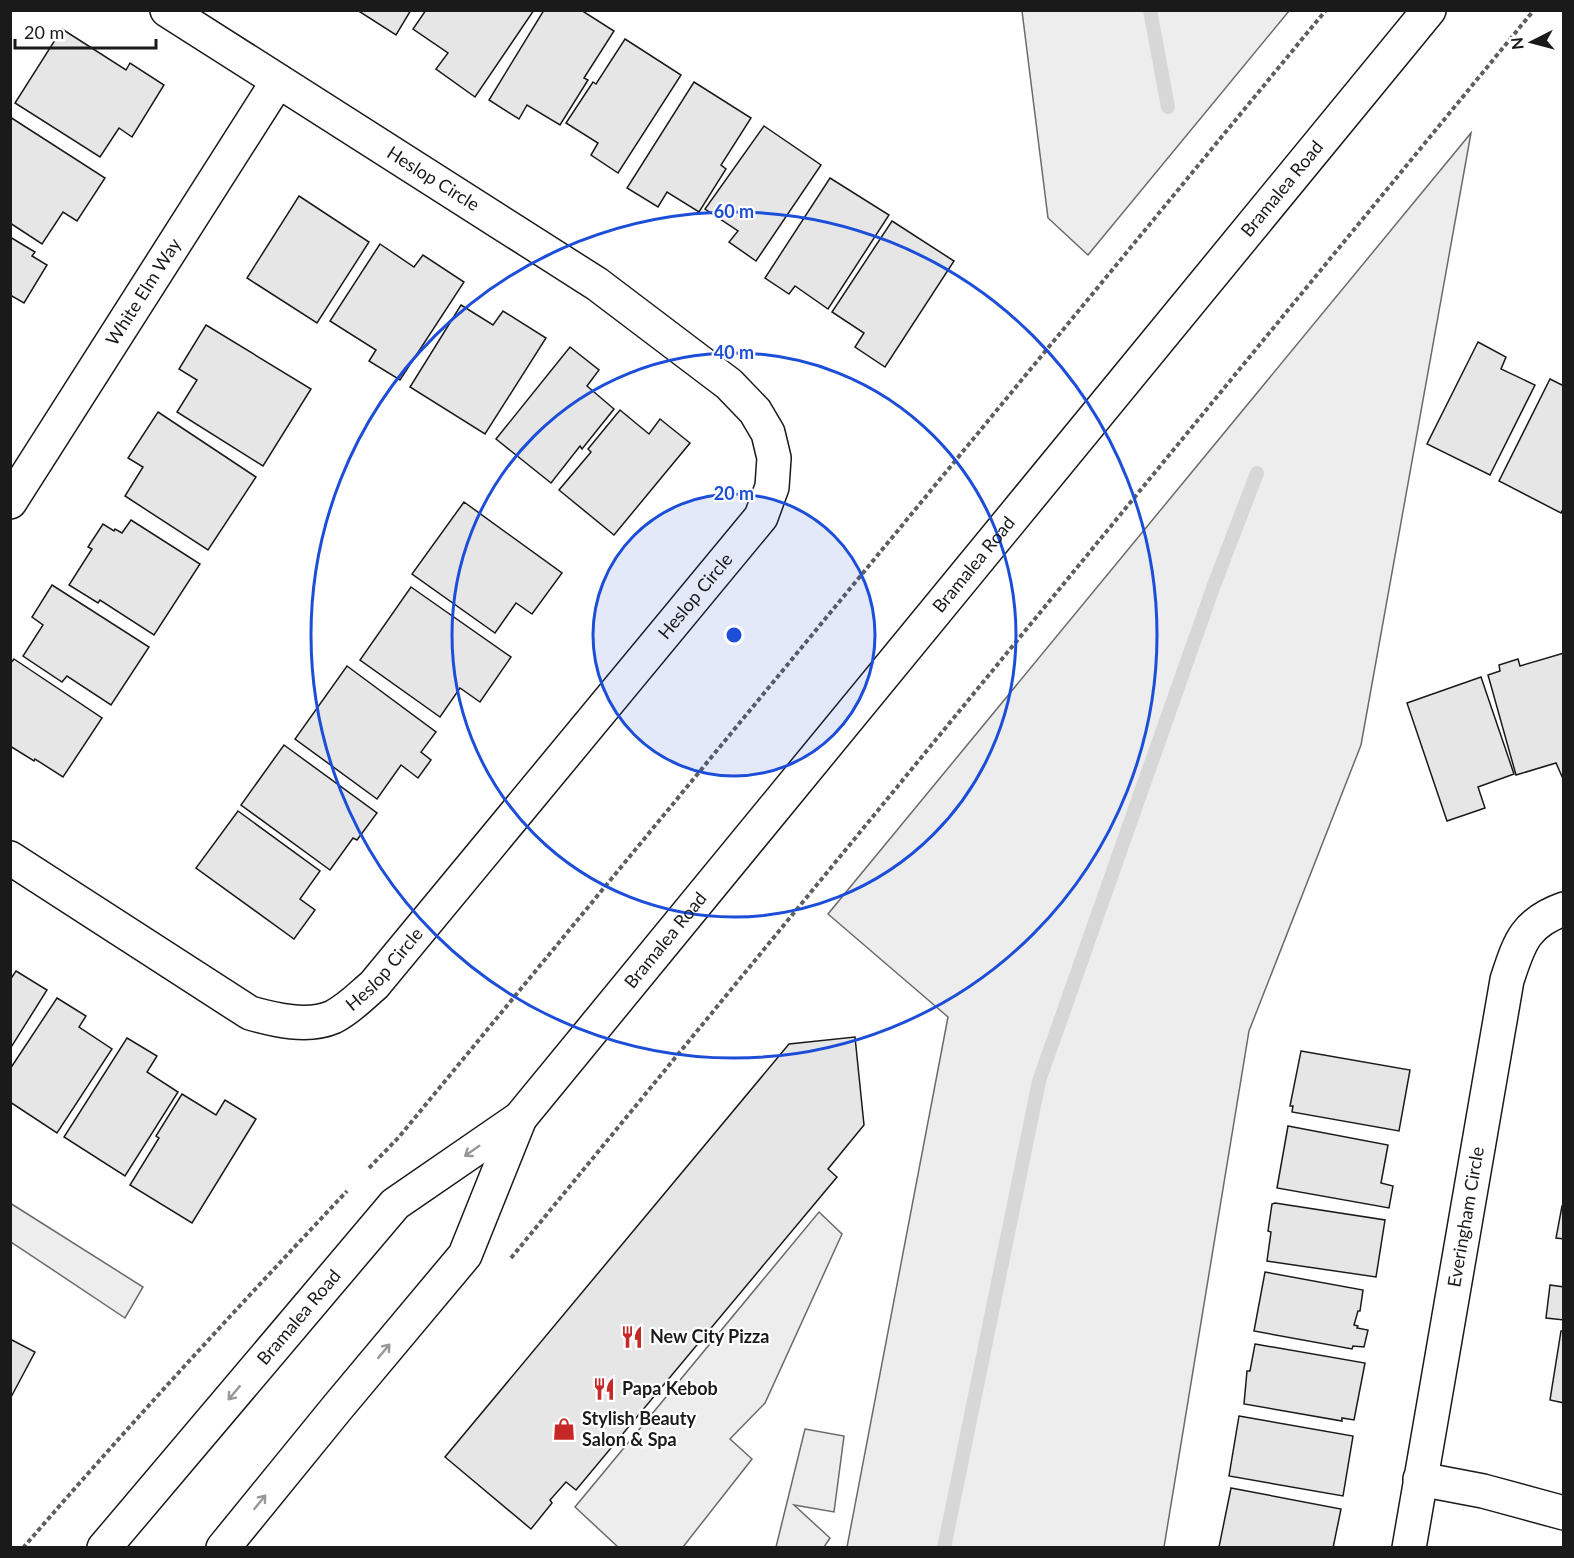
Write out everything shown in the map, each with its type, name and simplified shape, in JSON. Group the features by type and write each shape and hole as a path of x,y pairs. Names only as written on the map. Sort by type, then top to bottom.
{"street":[{"name":"Heslop Circle","path":"10,858 250,1013 278,1021 306,1022 332,1017 353,1004 374,985 760,517 772,487 774,458 768,433 755,411 729,384 597,284 167,10"},
{"name":"Bramalea Road","path":"104,1548 395,1204 520,1118 1429,10"},
{"name":"White Elm Way","path":"10,502 278,81"},
{"name":"Everingham Circle","path":"1409,1548 1507,980 1518,944 1543,918 1563,909"},
{"name":"Bramalea Road","path":"223,1548 336,1407 465,1255 520,1118"},
{"path":"1420,1479 1483,1491 1563,1513"}],"path":[{"path":"369,1169 399,1137 1326,10"},
{"path":"508,1261 1534,10"},
{"path":"22,1548 211,1335 353,1186"}],"shaded area":[{"path":"1022,10 1289,11 1088,255 1048,218"},
{"path":"1471,133 1361,745 1249,1031 1164,1547 847,1547 948,1017 828,914"},
{"path":"10,1203 143,1287 125,1318 11,1242"},
{"path":"819,1212 842,1234 765,1403 730,1439 752,1459 683,1547 618,1547 575,1507"},
{"path":"805,1429 844,1436 834,1512 794,1505 830,1538 824,1547 776,1547"}],"building":[{"path":"357,10 411,10 396,35"},
{"path":"426,10 534,10 475,97 436,69 448,53 413,29"},
{"path":"544,10 581,10 614,31 584,78 588,80 560,125 527,105 519,119 489,100"},
{"path":"62,29 126,70 130,63 164,85 132,137 119,128 100,157 15,103"},
{"path":"625,39 681,75 618,173 591,155 598,143 566,123 593,82 596,84"},
{"path":"694,82 751,118 721,165 726,169 699,212 667,192 658,207 627,188"},
{"path":"10,117 105,178 77,221 63,212 42,244 10,223"},
{"path":"764,126 821,165 756,261 729,242 738,231 705,209"},
{"path":"830,178 889,215 828,309 795,286 789,294 765,278"},
{"path":"299,196 369,242 317,323 247,278"},
{"path":"892,221 954,261 885,367 855,347 864,333 832,312"},
{"path":"10,237 35,252 32,256 47,265 24,303 12,296 10,299"},
{"path":"380,244 414,267 423,255 464,282 400,380 369,361 376,350 330,321"},
{"path":"461,305 493,325 503,311 546,338 485,434 410,387"},
{"path":"206,325 311,389 263,466 177,412 197,380 179,369"},
{"path":"1478,342 1506,357 1501,369 1535,385 1490,475 1427,444"},
{"path":"570,347 599,370 587,386 614,409 582,449 580,446 551,483 496,439"},
{"path":"1550,379 1564,386 1564,507 1561,513 1499,481"},
{"path":"620,410 649,434 660,419 690,443 614,535 559,490 591,452 588,449"},
{"path":"158,412 256,477 208,550 125,496 143,467 128,458"},
{"path":"464,502 562,573 532,614 516,603 495,633 412,574"},
{"path":"131,520 200,564 154,635 100,600 98,603 69,585 92,549 88,547 103,524 122,533"},
{"path":"52,585 149,647 111,705 67,676 62,682 23,656 43,625 32,617"},
{"path":"411,587 511,657 480,702 460,688 440,717 360,660"},
{"path":"1564,653 1564,781 1556,763 1516,775 1488,675 1500,671 1499,665 1518,659 1520,666"},
{"path":"14,659 102,718 63,777 10,746 10,664"},
{"path":"347,666 436,732 421,752 431,760 418,778 401,765 377,799 295,739"},
{"path":"1481,677 1514,774 1478,787 1485,808 1447,821 1407,703"},
{"path":"284,745 377,813 357,840 353,838 330,870 241,805"},
{"path":"238,811 320,871 300,899 315,910 294,939 196,868"},
{"path":"16,971 47,990 10,1049 10,980"},
{"path":"57,998 86,1016 79,1027 112,1049 57,1133 10,1102 10,1069"},
{"path":"855,1037 864,1125 828,1169 837,1177 576,1490 566,1482 550,1500 552,1503 531,1529 445,1457 789,1044"},
{"path":"127,1038 157,1056 147,1072 178,1092 125,1176 64,1137"},
{"path":"1301,1051 1410,1070 1399,1131 1292,1112 1293,1106 1290,1106"},
{"path":"182,1094 216,1115 225,1100 256,1119 192,1223 130,1185 159,1138 156,1136"},
{"path":"1288,1126 1388,1145 1381,1183 1393,1186 1389,1208 1277,1188"},
{"path":"1272,1204 1385,1220 1376,1277 1267,1261 1271,1232 1268,1231"},
{"path":"1562,1206 1564,1206 1564,1239 1556,1238"},
{"path":"1265,1272 1363,1290 1360,1311 1358,1311 1354,1325 1358,1326 1357,1328 1368,1330 1364,1347 1353,1346 1352,1349 1254,1331"},
{"path":"1550,1285 1564,1287 1564,1320 1546,1318"},
{"path":"1561,1331 1564,1331 1564,1403 1550,1400"},
{"path":"10,1339 35,1352 10,1399"},
{"path":"1255,1344 1365,1363 1354,1420 1342,1418 1342,1421 1244,1404 1247,1371 1250,1371"},
{"path":"1239,1416 1353,1436 1343,1496 1229,1476"},
{"path":"1231,1488 1341,1509 1333,1548 1219,1547"}],"waterway":[{"path":"1150,10 1168,107"},
{"path":"944,1548 1039,1081 1214,585 1257,473"}],"place":[{"name":"New City Pizza","path":"632,1337"},
{"name":"Papa Kebob","path":"604,1389"},
{"name":"Stylish Beauty Salon & Spa","path":"564,1429"}]}
